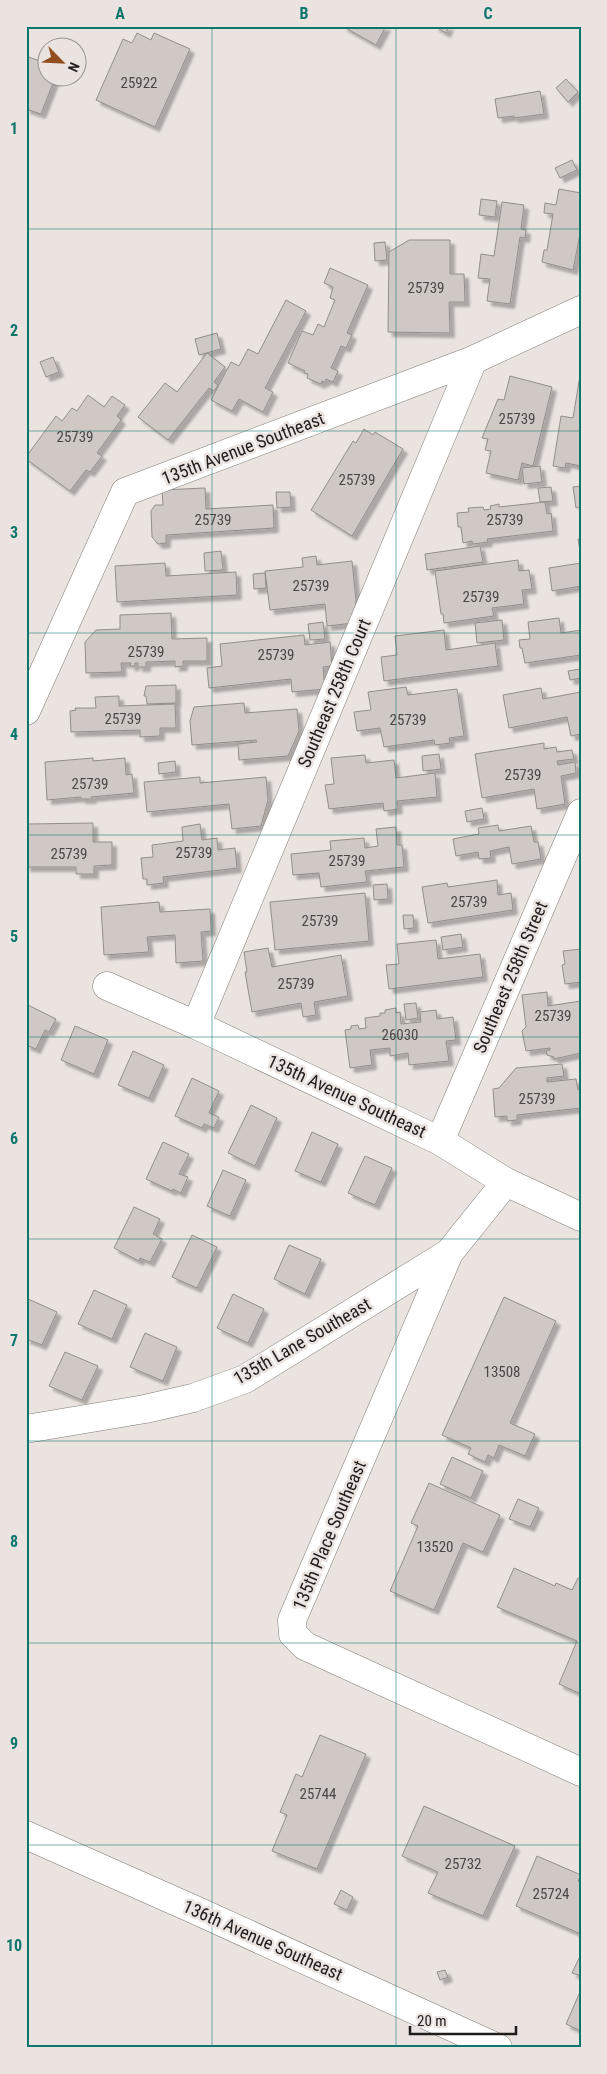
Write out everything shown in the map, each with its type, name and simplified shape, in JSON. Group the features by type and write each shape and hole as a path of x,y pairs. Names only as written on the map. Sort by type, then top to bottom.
{"street":[{"name":"135th Avenue Southeast","path":"26,711 125,492 473,360 581,310"},
{"name":"Southeast 258th Court","path":"196,1025 473,360"},
{"name":"Southeast 258th Street","path":"440,1141 581,813"},
{"name":"135th Avenue Southeast","path":"108,986 196,1025 440,1141 506,1182 581,1217"},
{"name":"135th Lane Southeast","path":"26,1429 193,1398 245,1378 449,1253 506,1182"},
{"name":"135th Place Southeast","path":"449,1253 292,1620 293,1634 305,1646 581,1772"},
{"name":"136th Avenue Southeast","path":"26,1835 193,1908 498,2048"}],"building":[{"path":"342,26 386,26 376,45"},
{"path":"434,26 449,26 446,33"},
{"path":"137,33 151,40 154,33 190,49 155,127 96,100 123,39 132,43"},
{"path":"26,56 38,60 38,88 51,88 41,114 26,109"},
{"path":"566,79 578,92 568,102 556,88"},
{"path":"540,91 544,114 498,118 495,99"},
{"path":"572,160 577,170 560,178 555,168"},
{"path":"559,189 581,193 581,229 573,270 542,262 544,250 547,250 553,214 544,213 545,203 556,205"},
{"path":"481,199 497,201 495,217 479,215"},
{"path":"502,202 524,205 521,229 526,230 525,238 520,237 510,304 487,301 490,279 478,278 481,254 494,256"},
{"path":"409,240 450,240 450,274 464,274 465,302 449,302 450,333 388,332 389,252"},
{"path":"385,242 387,260 375,261 374,243"},
{"path":"330,268 368,285 347,333 352,335 346,348 341,346 331,368 338,371 333,382 326,379 321,384 307,378 308,374 304,373 305,371 288,363 302,331 313,335 318,324 324,327 335,300 330,298 333,287 324,283"},
{"path":"286,300 306,311 265,388 273,392 263,412 239,399 232,411 211,400 231,362 239,366 248,349 258,354"},
{"path":"217,333 221,349 199,355 195,339"},
{"path":"207,353 225,367 214,382 218,385 214,391 209,388 168,440 138,417 165,383 177,392"},
{"path":"53,357 59,372 46,377 40,362"},
{"path":"581,369 581,466 566,463 565,468 553,466 561,416 573,418"},
{"path":"510,376 552,387 533,466 522,463 518,480 486,473 491,451 485,450 488,439 482,438 498,399 504,400"},
{"path":"88,395 104,407 112,396 125,405 117,416 121,420 97,453 102,456 90,472 86,470 70,491 26,459 26,457 56,416 62,421 72,408 77,411"},
{"path":"364,429 373,435 375,432 403,449 352,536 311,510 353,441 356,443"},
{"path":"540,466 542,482 524,484 522,468"},
{"path":"581,486 581,507 576,508 573,487"},
{"path":"551,487 553,501 540,502 538,488"},
{"path":"205,488 206,509 273,505 274,528 166,535 166,543 158,544 152,537 151,511 155,505 163,505 162,490"},
{"path":"276,492 290,492 291,507 277,508"},
{"path":"545,502 547,514 551,513 553,531 487,539 488,542 473,544 472,541 463,543 461,527 458,527 457,513 469,512 468,508 483,507 484,510 491,509 490,506 499,504 499,507"},
{"path":"578,539 581,539 581,556"},
{"path":"480,546 483,562 427,570 425,554"},
{"path":"221,551 223,570 205,571 204,553"},
{"path":"316,556 317,565 352,561 356,601 354,623 327,626 325,604 270,610 265,571 303,567 302,558"},
{"path":"518,560 519,571 529,570 532,589 522,590 524,604 492,608 494,616 444,623 435,571"},
{"path":"165,563 166,576 236,572 237,595 117,602 115,566"},
{"path":"581,563 581,586 552,591 549,568"},
{"path":"265,573 266,588 254,589 253,574"},
{"path":"171,613 172,639 207,638 207,661 183,661 183,666 175,667 175,661 146,662 146,667 138,667 138,663 135,663 135,666 130,666 131,663 121,663 122,672 86,673 85,642 96,630 120,629 120,615"},
{"path":"559,618 561,633 581,630 581,655 525,663 519,640 530,639 528,622"},
{"path":"502,620 504,640 477,643 475,623"},
{"path":"323,622 325,639 310,640 308,624"},
{"path":"444,630 446,650 495,643 498,666 384,681 381,657 397,655 395,636"},
{"path":"304,635 305,645 330,642 332,666 323,667 325,689 292,692 291,679 209,688 207,668 222,666 220,644"},
{"path":"580,669 581,678 570,680 568,671"},
{"path":"176,685 176,703 147,704 146,696 144,696 146,686"},
{"path":"406,687 408,695 457,689 464,736 449,738 450,743 435,745 434,740 384,747 380,728 357,731 354,712 371,710 368,692"},
{"path":"541,688 543,699 581,692 581,734 571,736 567,717 509,728 503,695"},
{"path":"119,696 119,706 175,704 176,728 160,728 160,736 140,737 140,730 71,732 70,711 76,710 75,708 96,708 95,697"},
{"path":"244,703 245,713 297,709 299,731 288,756 239,760 238,744 257,742 256,740 192,745 190,721 194,707"},
{"path":"544,743 544,749 556,747 557,752 572,750 574,759 557,761 558,765 575,762 576,773 561,776 565,804 537,809 534,789 482,798 475,754"},
{"path":"439,754 441,769 423,771 422,756"},
{"path":"365,755 366,763 394,760 396,778 435,773 437,797 397,801 398,809 384,811 383,803 329,809 325,785 334,784 331,758"},
{"path":"93,758 93,761 125,758 126,775 132,774 134,793 91,797 92,799 81,799 81,797 47,800 45,762"},
{"path":"175,761 176,772 159,774 158,763"},
{"path":"200,777 200,783 266,777 268,800 261,826 232,829 229,804 147,812 144,782"},
{"path":"482,808 484,819 467,822 465,811"},
{"path":"93,823 93,842 112,842 112,865 94,866 94,874 76,874 76,867 26,867 27,824"},
{"path":"200,824 202,840 217,838 218,850 235,848 237,868 163,877 164,883 147,885 147,879 143,879 141,858 153,857 152,845 183,841 182,827"},
{"path":"498,825 499,831 531,826 534,842 538,842 541,859 512,864 509,847 490,851 491,858 479,859 478,852 456,856 453,839 479,834 478,828"},
{"path":"396,827 397,845 402,845 404,867 365,871 367,882 321,887 319,873 293,875 291,854 331,850 330,841 364,838 365,848 378,846 376,829"},
{"path":"497,880 498,895 511,893 513,910 428,923 422,887 447,883 448,887"},
{"path":"387,884 388,899 374,900 373,885"},
{"path":"365,893 369,941 275,950 270,902"},
{"path":"159,902 160,912 210,909 211,931 201,932 203,961 176,963 175,935 147,937 149,952 104,955 101,907"},
{"path":"403,915 413,915 414,928 404,929"},
{"path":"461,934 463,947 443,950 441,937"},
{"path":"436,940 438,959 480,954 483,977 389,989 386,965 399,964 397,944"},
{"path":"268,948 272,967 341,955 348,996 314,1002 316,1015 303,1017 301,1003 252,1012 245,972 247,972 244,952"},
{"path":"581,949 581,982 565,984 562,965 565,964 563,951"},
{"path":"547,992 548,1006 581,1001 581,1053 554,1059 554,1057 547,1055 546,1051 550,1050 550,1048 526,1051 522,1031 526,1027 522,995"},
{"path":"416,1003 418,1018 406,1020 404,1004"},
{"path":"26,1004 56,1019 49,1032 45,1030 36,1049 26,1045"},
{"path":"396,1008 396,1013 400,1012 401,1024 421,1022 420,1012 436,1010 437,1019 453,1017 456,1040 446,1041 449,1061 409,1065 408,1053 390,1056 390,1048 370,1050 372,1065 350,1068 345,1030 351,1029 351,1026 358,1025 359,1029 366,1028 365,1018 380,1016 380,1013 385,1013 385,1010"},
{"path":"75,1026 108,1040 94,1074 61,1060"},
{"path":"133,1051 164,1065 149,1098 118,1085"},
{"path":"562,1064 564,1076 547,1078 547,1082 576,1079 578,1090 581,1089 581,1108 517,1115 517,1120 507,1121 507,1116 495,1117 493,1089 499,1088 516,1068"},
{"path":"192,1078 219,1091 209,1113 219,1117 214,1128 204,1124 202,1128 175,1116"},
{"path":"251,1105 277,1118 255,1166 228,1153"},
{"path":"312,1132 338,1144 321,1182 295,1171"},
{"path":"163,1142 189,1154 179,1174 188,1177 181,1193 146,1179"},
{"path":"365,1156 392,1168 375,1205 348,1193"},
{"path":"223,1170 246,1180 230,1216 207,1206"},
{"path":"134,1207 160,1219 153,1234 162,1239 150,1262 140,1258 139,1261 114,1248"},
{"path":"192,1235 217,1247 197,1288 172,1277"},
{"path":"289,1245 321,1259 305,1294 274,1279"},
{"path":"94,1290 127,1305 112,1339 78,1324"},
{"path":"233,1294 264,1309 248,1343 217,1328"},
{"path":"504,1297 556,1321 510,1423 535,1434 525,1456 499,1445 494,1458 488,1455 485,1462 468,1454 471,1448 442,1435"},
{"path":"26,1298 57,1312 42,1345 26,1339"},
{"path":"145,1333 177,1347 163,1381 130,1367"},
{"path":"65,1352 98,1366 82,1400 49,1386"},
{"path":"452,1457 483,1471 471,1498 440,1484"},
{"path":"429,1483 500,1515 483,1552 463,1543 434,1610 390,1591 418,1526 411,1523"},
{"path":"518,1499 539,1508 530,1527 509,1519"},
{"path":"514,1568 555,1586 556,1583 572,1590 578,1578 581,1579 581,1694 559,1684 577,1641 497,1607"},
{"path":"320,1735 366,1754 317,1869 272,1851 287,1815 280,1812 296,1774 302,1777"},
{"path":"424,1806 515,1846 483,1916 428,1893 438,1872 402,1856"},
{"path":"537,1856 581,1875 578,1881 581,1882 581,1934 516,1906"},
{"path":"341,1890 353,1897 347,1910 334,1904"},
{"path":"581,1954 581,1976 572,1973"},
{"path":"445,1970 448,1977 440,1980 437,1972"},
{"path":"579,1994 581,1995 581,2031 566,2024"}]}
